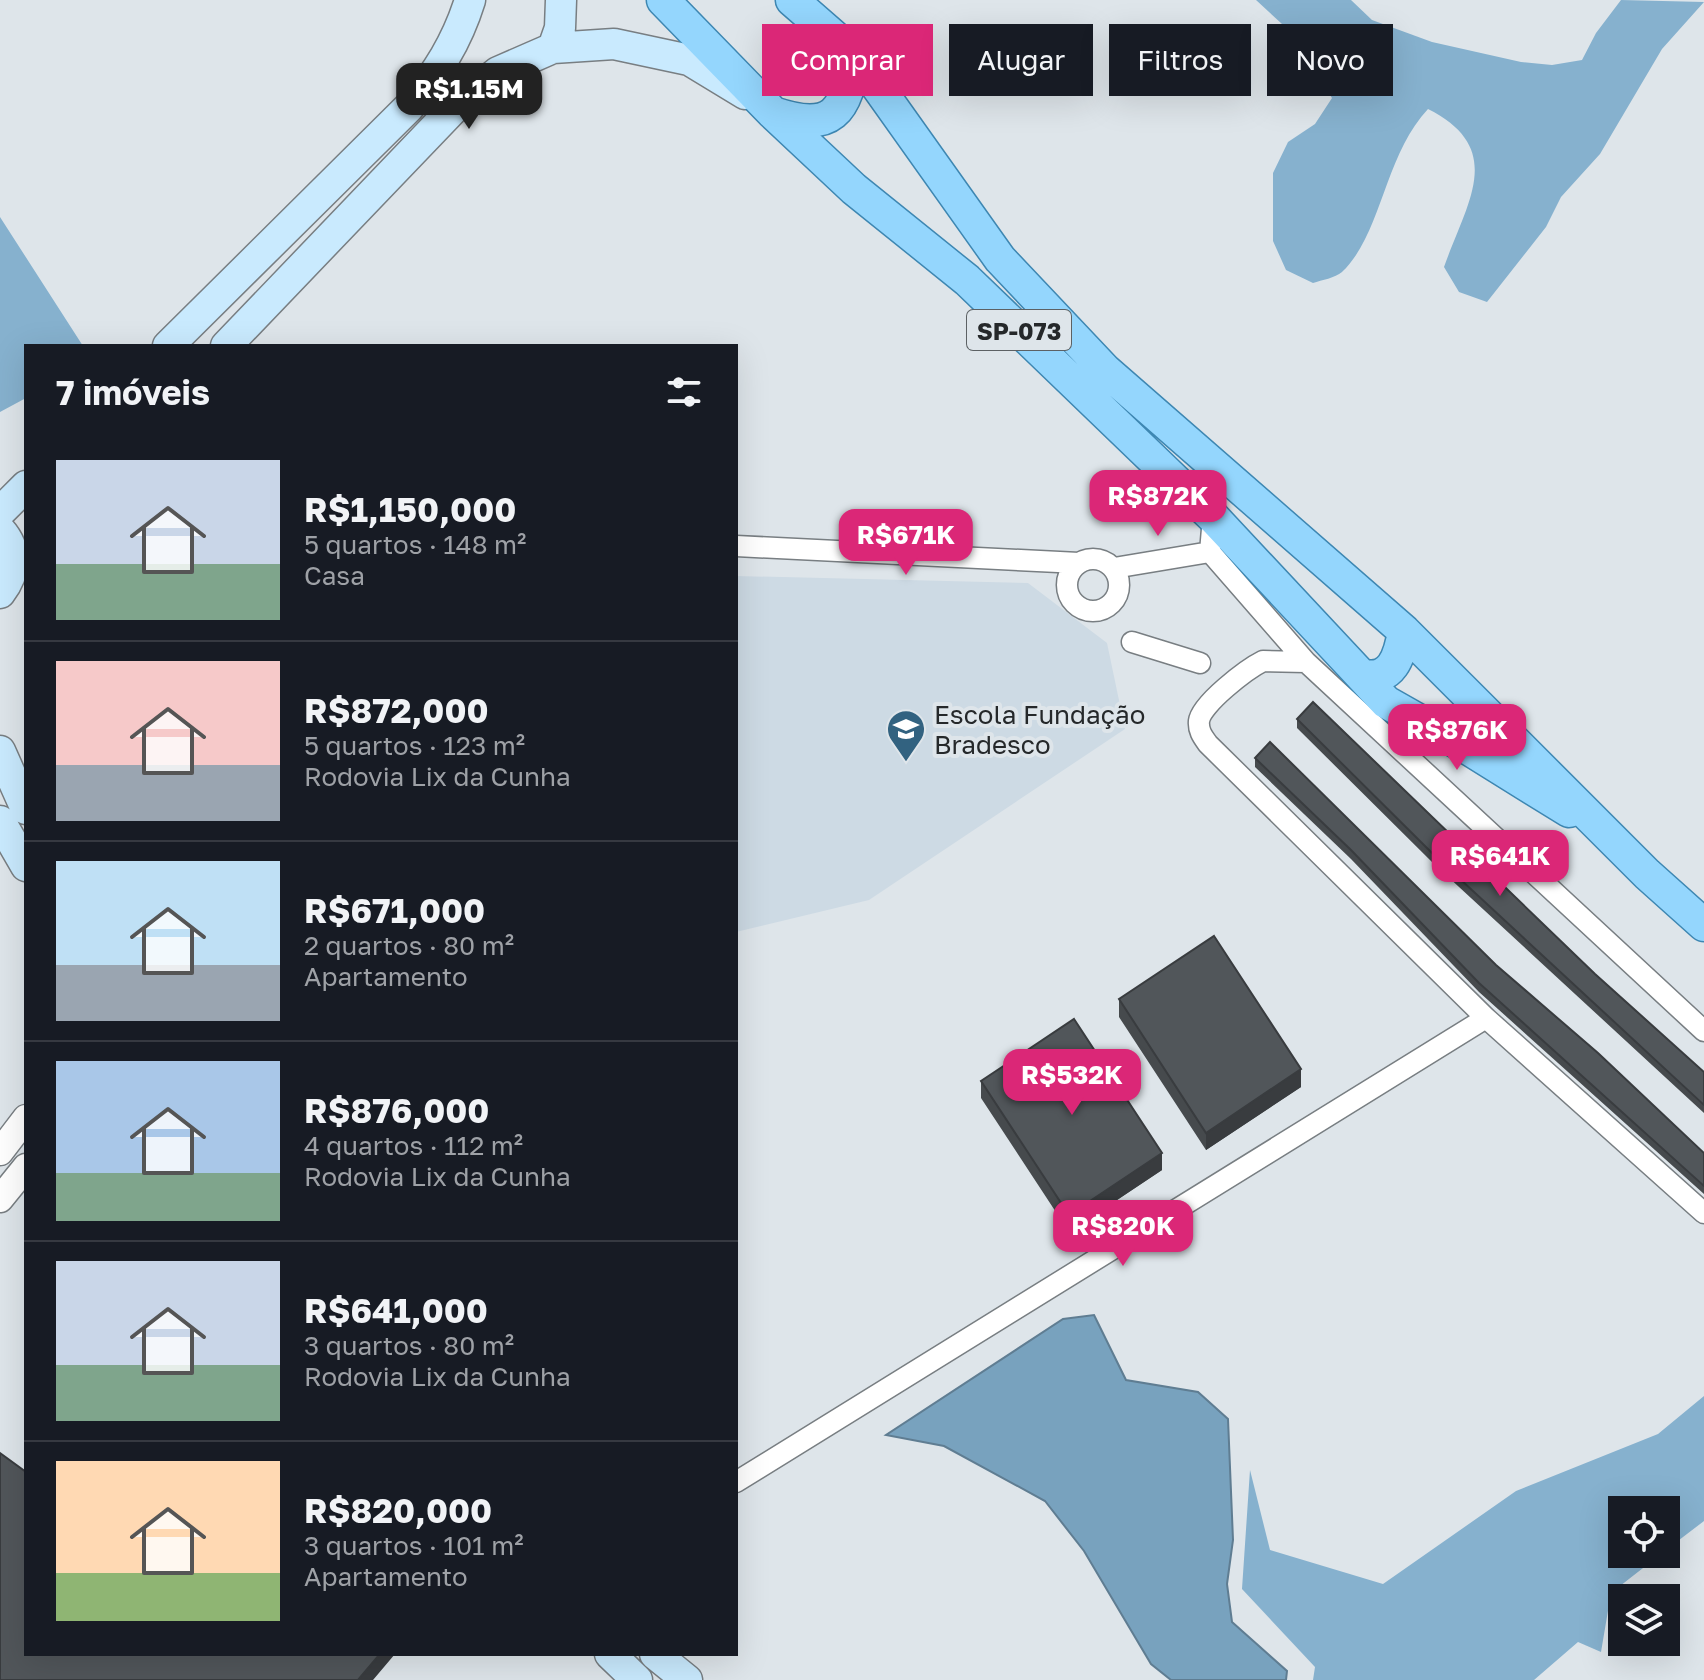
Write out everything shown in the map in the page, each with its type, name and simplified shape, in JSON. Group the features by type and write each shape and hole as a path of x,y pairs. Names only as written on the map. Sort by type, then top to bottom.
{"main road":[{"path":"170,344 409,107 436,75 451,48 470,0"},
{"path":"553,48 560,28 561,0"},
{"name":"SP-073","path":"663,0 773,113 854,189 967,280 1213,517 1386,702 1610,836"},
{"name":"SP-073","path":"792,0 819,24"},
{"path":"228,344 455,107 498,72 553,48 614,44 689,60 773,113 809,123 823,121 837,110 844,96"},
{"name":"SP-073","path":"884,96 1000,259 1105,370 1404,631 1704,925"},
{"path":"0,512 24,488"},
{"path":"1361,675 1376,677 1393,667 1399,658 1404,631"},
{"path":"0,751 24,805"},
{"path":"0,821 24,863"},
{"path":"612,1656 637,1680"},
{"path":"657,1656 687,1680"}],"street":[{"path":"1213,517 1210,552 1306,662 1704,1031"},
{"path":"738,546 1079,563 1095,559 1114,568 1210,552"},
{"path":"1079,563 1068,578 1068,589 1076,605 1093,611 1102,610 1116,597 1118,576 1114,568"},
{"path":"1243,588 1281,591"},
{"path":"1132,642 1200,663"},
{"path":"1306,662 1273,659 1255,664 1206,706 1199,719 1199,732 1486,1018 1704,1213"},
{"path":"738,1481 1486,1018"},
{"path":"0,1152 24,1121"},
{"path":"0,1199 24,1169"}],"shaded area":[{"path":"1256,0 1351,0 1372,20 1383,24 1282,24"},
{"path":"1621,0 1704,2 1662,49 1600,154 1561,197 1546,227 1487,302 1459,292 1444,267 1470,199 1474,159 1467,141 1452,125 1428,109 1402,149 1366,237 1342,272 1313,283 1286,270 1273,241 1273,173 1288,142 1315,124 1331,96 1393,96 1393,28 1432,42 1521,62 1552,65 1582,60 1596,33"},
{"path":"0,217 82,344 24,344 24,399 0,412"},
{"name":"Escola Fundação Bradesco","path":"738,576 1028,583 1107,643 1125,729 869,900 738,932"},
{"path":"1094,1315 1126,1380 1198,1392 1228,1419 1233,1540 1227,1584 1232,1622 1287,1671 1286,1680 1171,1680 1151,1664 1084,1551 1045,1501 944,1446 886,1435 1063,1319"},
{"path":"1704,1396 1704,1521 1680,1539 1680,1496 1608,1496 1608,1568 1643,1568 1623,1584 1608,1584 1608,1611 1601,1652 1578,1642 1534,1680 1313,1680 1315,1667 1242,1589 1250,1470 1270,1550 1383,1584 1516,1491 1658,1434"}],"building":[{"path":"1313,702 1595,974 1704,1072 1704,1105 1433,854 1297,719"},
{"path":"1270,742 1496,965 1598,1053 1704,1153 1704,1186 1479,983 1351,850 1255,758"},
{"path":"1214,936 1301,1069 1206,1133 1119,999"},
{"path":"1074,1019 1162,1153 1069,1215 981,1081"},
{"path":"0,1453 24,1471 24,1656 378,1656 358,1680 0,1680"}],"place":[{"name":"Escola Fundação Bradesco","path":"906,763"}]}
